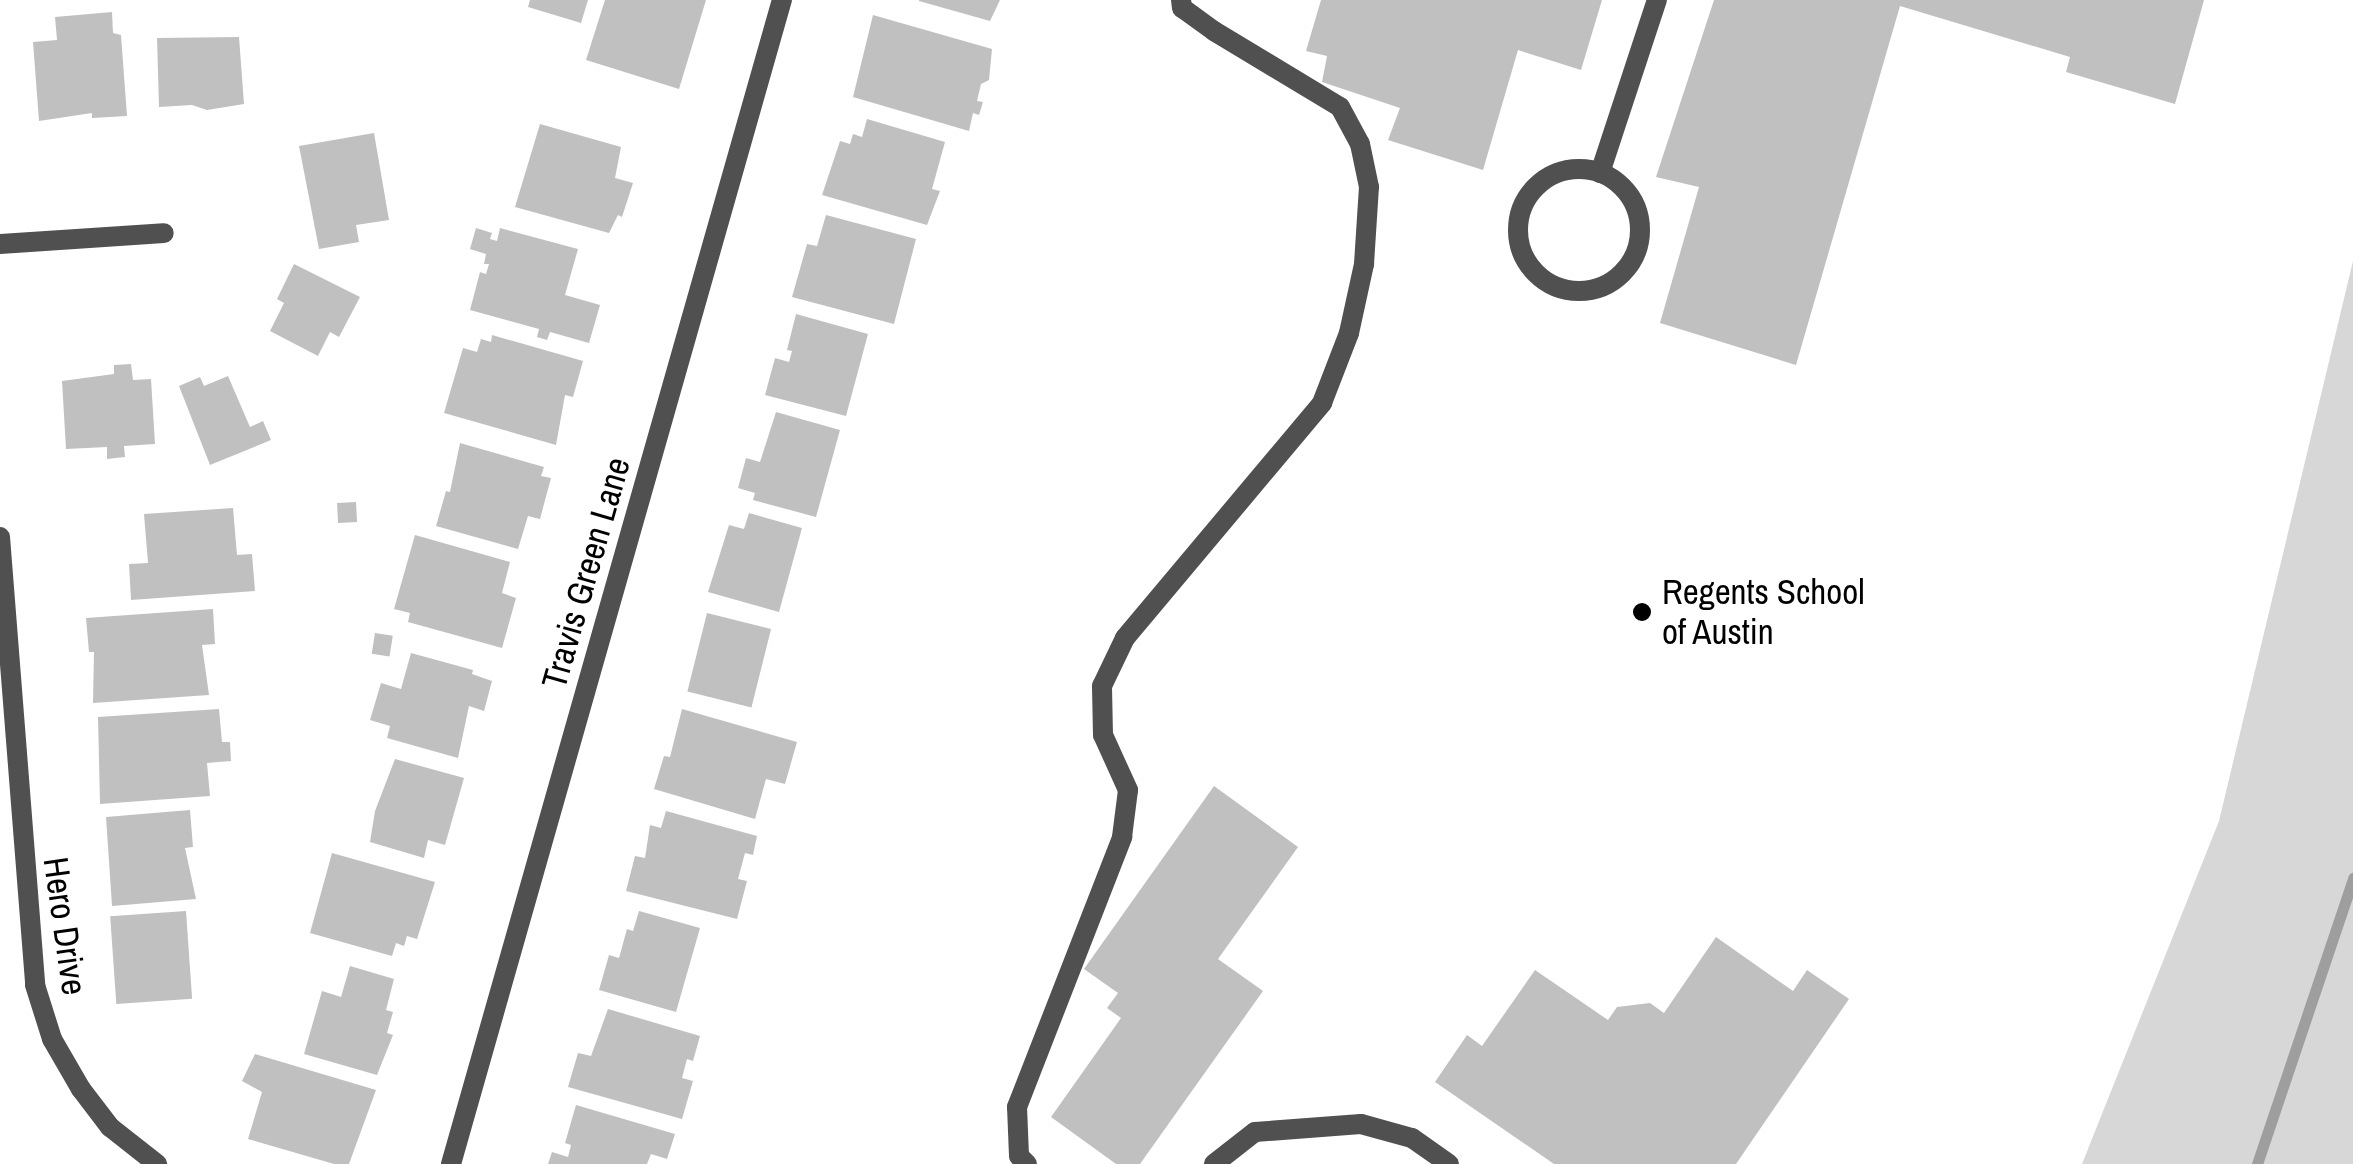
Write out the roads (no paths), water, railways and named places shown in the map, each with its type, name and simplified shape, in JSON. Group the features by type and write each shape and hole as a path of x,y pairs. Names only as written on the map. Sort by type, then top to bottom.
{"street":[{"name":"Travis Green Lane","path":"451,1164 782,0"},
{"path":"1027,1164 1018,1156 1017,1107 1122,837 1128,790 1103,734 1102,686 1126,638 1322,403 1349,332 1364,264 1370,187 1360,144 1340,107 1214,32 1182,8 1181,0"},
{"path":"1600,173 1657,0"},
{"path":"1562,172 1600,173 1632,199 1639,218 1640,239 1621,275 1604,287 1562,289 1530,266 1518,230 1522,211 1544,180 1562,172"},
{"path":"0,244 164,233"},
{"name":"Hero Drive","path":"0,537 35,984 52,1039 80,1089 110,1126 157,1164"},
{"path":"1214,1164 1255,1132 1361,1124 1412,1138 1449,1164"}],"waterway":[{"path":"2257,1164 2353,878"}],"place":[{"name":"Regents School of Austin","path":"1642,612"}]}
